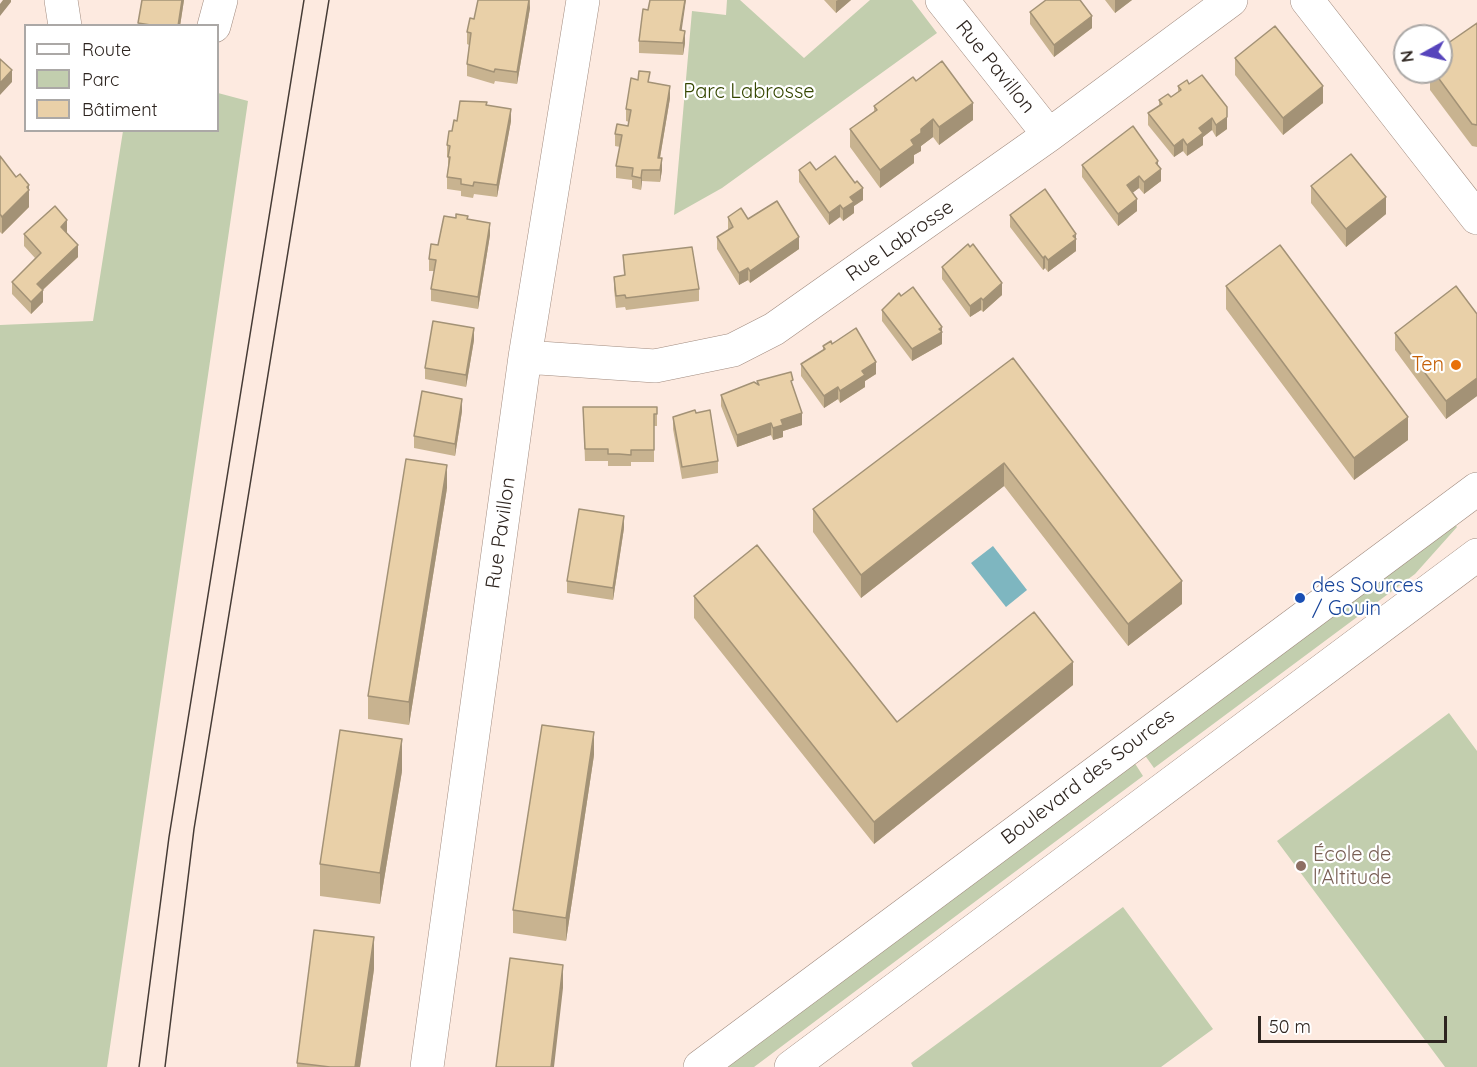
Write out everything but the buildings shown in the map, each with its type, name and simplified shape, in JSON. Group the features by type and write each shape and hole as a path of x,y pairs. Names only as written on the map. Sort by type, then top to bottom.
{"street":[{"path":"61,0 65,24"},
{"path":"215,24 221,0"},
{"name":"Rue Pavillon","path":"427,1067 525,357 583,0"},
{"name":"Rue Pavillon","path":"942,0 1049,135"},
{"name":"Rue Labrosse","path":"525,357 655,366 733,350 774,330 1049,135 1231,0"},
{"path":"1307,0 1472,201"},
{"name":"Boulevard des Sources","path":"700,1067 1477,489"},
{"path":"791,1067 1477,555"}],"green space":[{"name":"Parc Labrosse","path":"727,0 740,0 804,58 870,0 912,0 937,33 722,188 674,215 692,11 726,15"},
{"path":"219,93 248,101 107,1067 0,1067 0,325 93,321 123,132 219,132"},
{"path":"1454,523 1457,527 1415,574 1154,768 1144,754"},
{"path":"1449,713 1477,751 1477,1067 1445,1067 1277,841"},
{"path":"1134,762 1143,776 754,1067 725,1067"},
{"path":"1123,907 1213,1029 1161,1067 913,1067 911,1063"}],"water":[{"path":"993,546 1027,590 1006,607 971,563"}],"tram line":[{"path":"139,1067 169,837 304,0"},
{"path":"165,1067 194,829 329,0"}],"place":[{"name":"Ten","path":"1456,365"},
{"name":"des Sources / Gouin","path":"1300,598"},
{"name":"École de l'Altitude","path":"1301,866"}]}
